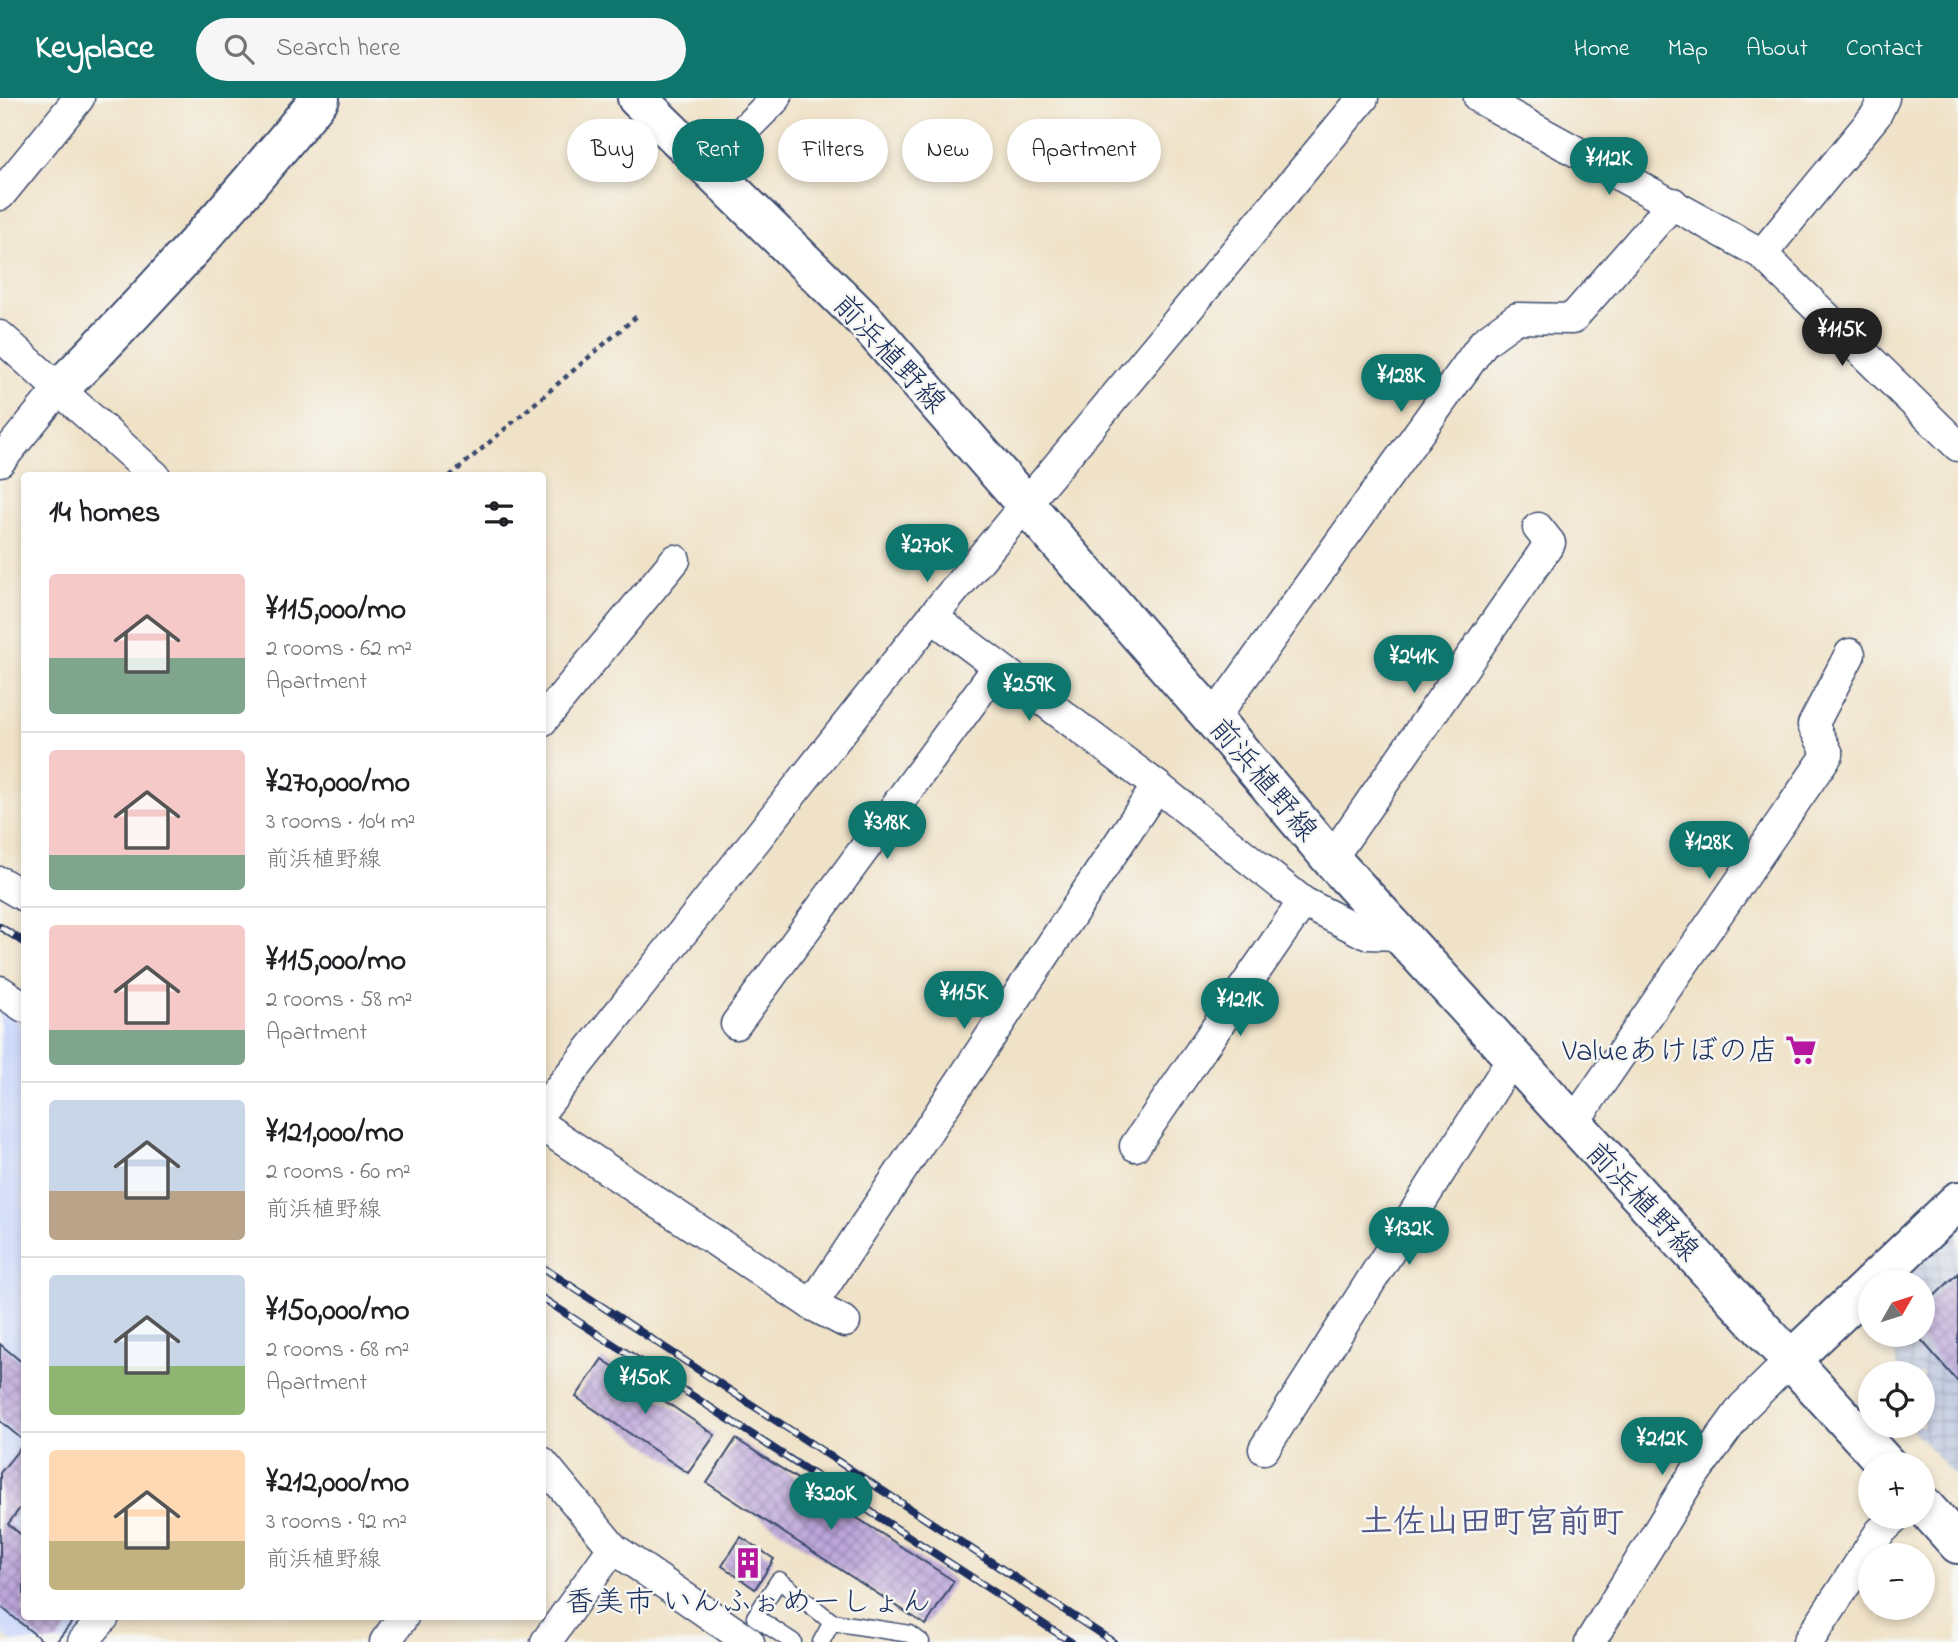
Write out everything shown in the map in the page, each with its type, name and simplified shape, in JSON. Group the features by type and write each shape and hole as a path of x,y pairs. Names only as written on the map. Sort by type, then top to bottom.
{"main road":[{"path":"58,390 161,286 255,179 320,98"},
{"name":"前浜植野線","path":"637,98 672,132"},
{"name":"前浜植野線","path":"724,182 868,324 1027,504 1331,859 1572,1125 1792,1359 1875,1452"},
{"path":"1885,1270 1958,1200"},
{"path":"1792,1359 1858,1296"},
{"path":"1935,1519 1958,1545"}],"street":[{"path":"0,195 79,98"},
{"path":"755,119 776,98"},
{"path":"546,1105 932,617 1363,98"},
{"path":"1479,98 1762,254 1958,446"},
{"path":"1762,254 1877,115 1884,98"},
{"path":"1213,719 1485,342 1517,318 1572,319 1673,203"},
{"path":"0,336 150,472"},
{"path":"0,461 58,390"},
{"path":"1331,859 1550,543 1538,528"},
{"path":"546,716 675,560"},
{"path":"932,617 1157,786 1303,902 1366,934 1402,935"},
{"path":"1572,1125 1828,754 1813,725 1850,654"},
{"path":"736,1024 998,668"},
{"path":"812,1305 1157,786"},
{"path":"0,882 21,894"},
{"path":"1135,1146 1303,902"},
{"path":"0,991 21,1005"},
{"path":"1264,1449 1512,1059"},
{"path":"546,1129 812,1305 845,1322"},
{"path":"1590,1642 1687,1484 1743,1407 1792,1359"},
{"path":"546,1467 613,1548 749,1642"},
{"path":"1808,1642 1883,1529"},
{"path":"546,1642 613,1548"},
{"path":"83,1642 101,1620"},
{"path":"385,1642 401,1620"}],"lane":[{"path":"793,1642 755,1616 779,1580 832,1622 910,1633 921,1642"},
{"path":"821,1642 832,1622"}],"path":[{"path":"455,472 636,316"}],"shaded area":[{"path":"0,1008 21,1024 21,1620 95,1620 77,1642 12,1642 0,1633"},
{"path":"1958,1226 1958,1479 1920,1438 1935,1438 1935,1361 1896,1361 1895,1348 1936,1348 1936,1270 1912,1270"}],"building":[{"path":"1958,1273 1958,1382 1928,1348 1936,1348 1936,1294"},
{"path":"0,1344 21,1362 21,1438 0,1421"},
{"path":"602,1359 715,1435 688,1473 576,1397"},
{"path":"736,1439 954,1581 926,1625 707,1483"},
{"path":"21,1447 21,1507 8,1524 21,1535 21,1620 74,1620 56,1642 44,1642 0,1606 0,1473"},
{"name":"香美市 いんふぉめーしょん","path":"741,1537 774,1559 755,1589 722,1566"}],"railway":[{"path":"0,927 21,940"},
{"path":"546,1270 1113,1642"},
{"path":"546,1301 1071,1642"}],"place":[{"name":"Valueあけぼの店","path":"1801,1050"},
{"name":"香美市 いんふぉめーしょん","path":"748,1563"}],"district":[{"name":"土佐山田町宮前町","path":"1492,1520"}]}
